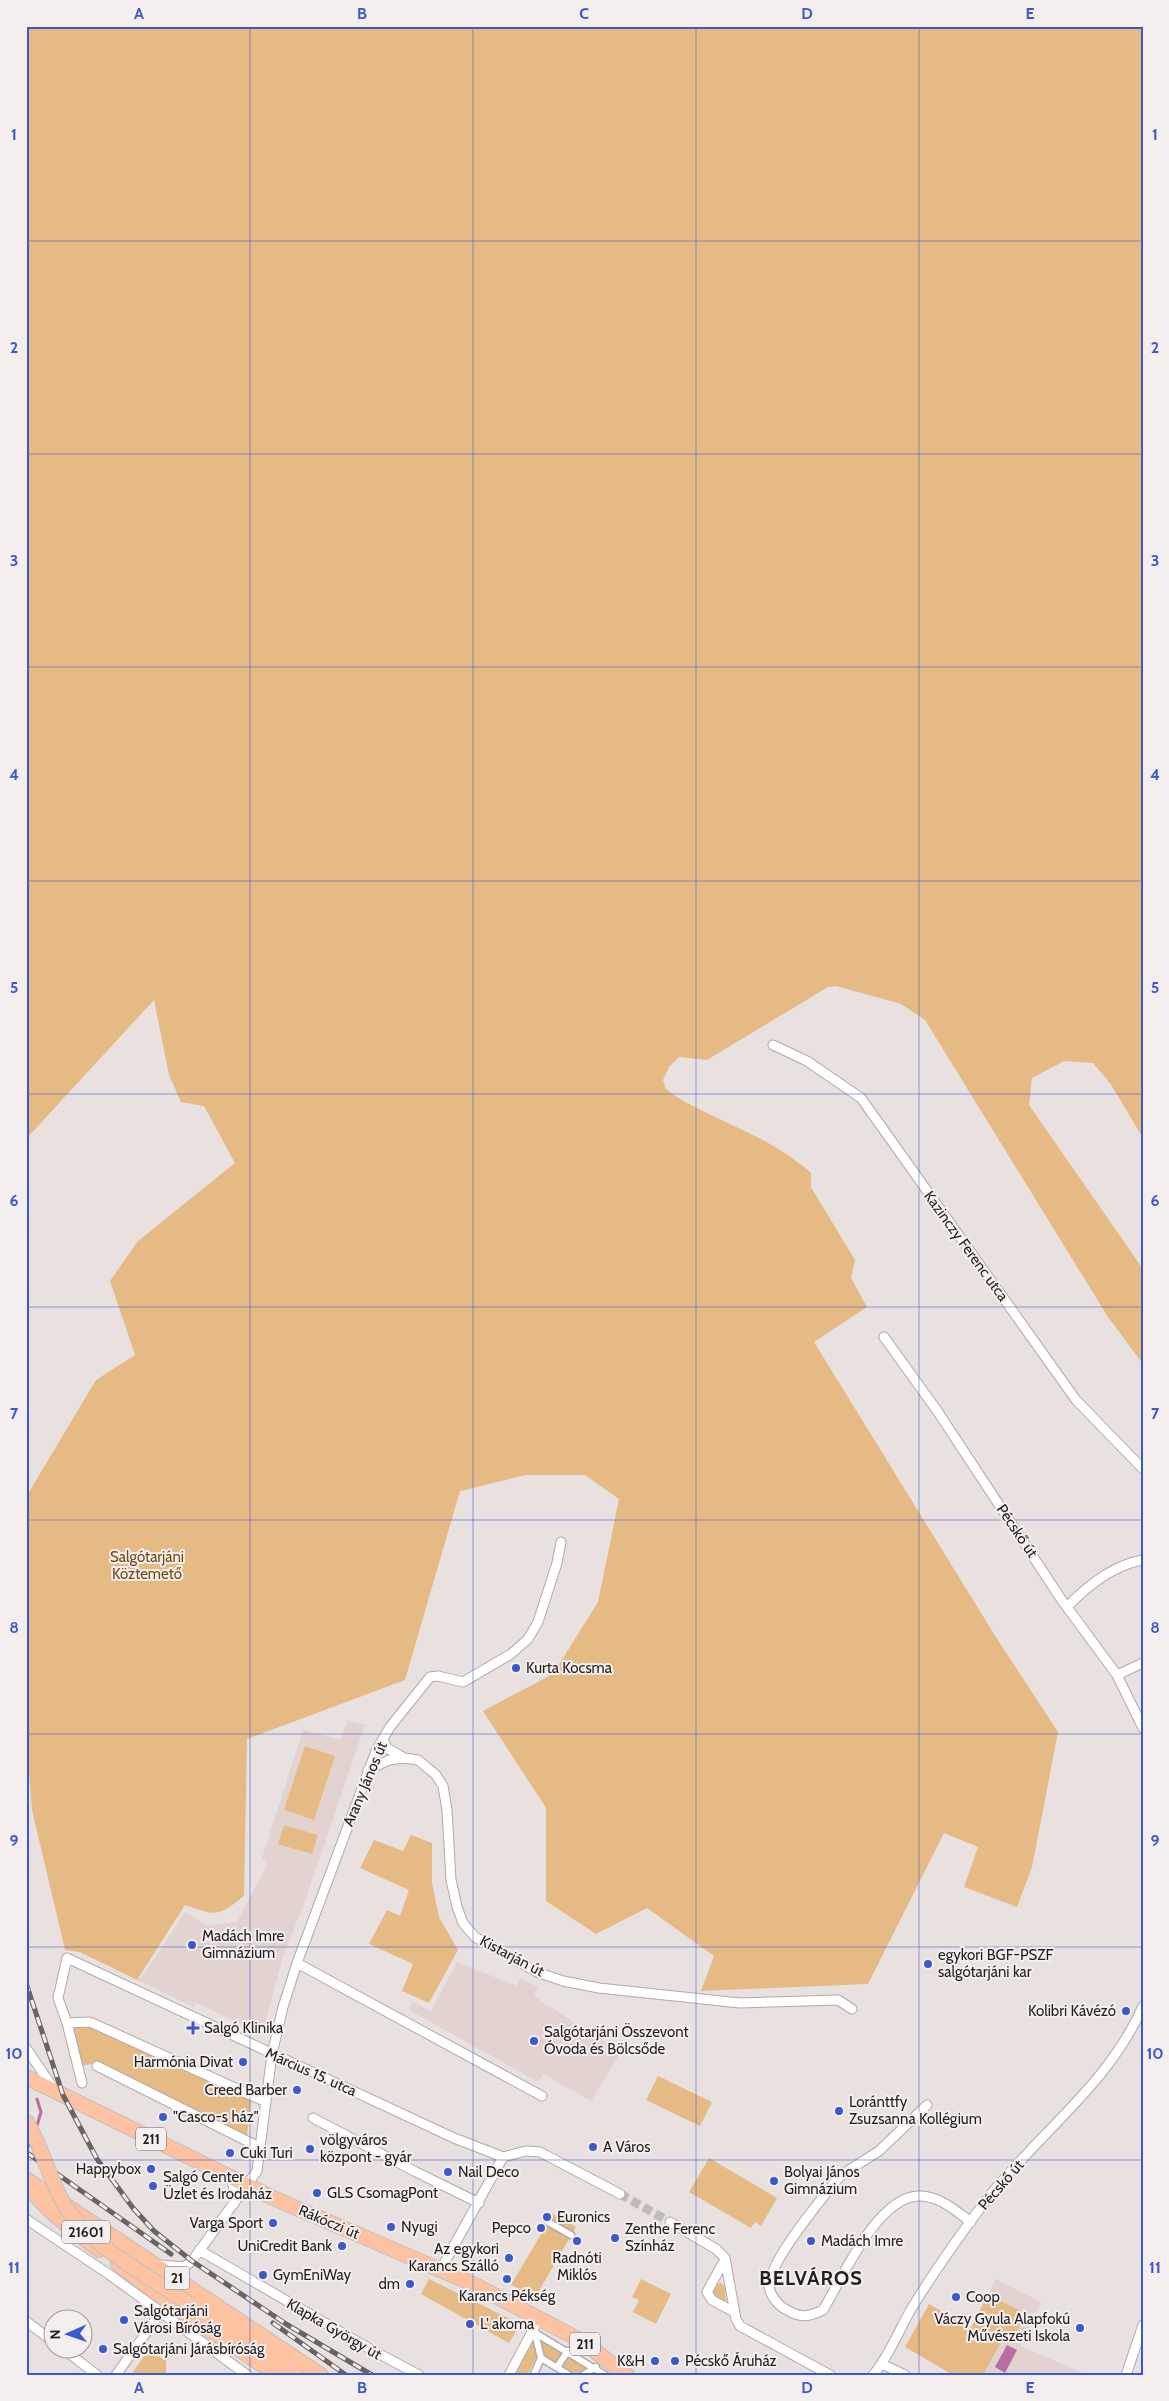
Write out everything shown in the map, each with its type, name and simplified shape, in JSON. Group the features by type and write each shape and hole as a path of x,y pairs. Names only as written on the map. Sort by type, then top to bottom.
{"main road":[{"name":"Rákóczi út","path":"26,2077 248,2185 441,2269 540,2317 598,2352 618,2372"},
{"name":"21601","path":"26,2120 42,2149 61,2200 78,2224 110,2250 296,2375"},
{"name":"21","path":"26,2181 154,2262 321,2375"},
{"name":"21","path":"26,2181 39,2201 66,2225 175,2307 277,2375"}],"street":[{"name":"Kazinczy Ferenc utca","path":"773,1045 807,1062 862,1098 1076,1400 1143,1469"},
{"name":"Pécskő út","path":"884,1337 938,1412 1067,1607 1116,1675 1143,1728"},
{"name":"Arany János út","path":"154,2262 166,2267 184,2267 192,2261 257,2171 272,2054 283,2007 297,1963 368,1770 383,1739 430,1677 438,1676 463,1682 511,1654 528,1639 538,1622 557,1563 561,1542"},
{"path":"1067,1607 1097,1581 1124,1565 1143,1560"},
{"path":"1116,1675 1143,1664"},
{"name":"Kistarján út","path":"383,1739 387,1748 404,1758 418,1760 436,1775 443,1786 447,1810 451,1880 463,1923 475,1937 537,1972 563,1981 599,1988 740,2003 838,2000 852,2009"},
{"path":"368,1770 389,1760 404,1758"},
{"name":"Március 15. utca","path":"67,2024 58,1998 67,1958 454,2138 502,2157"},
{"path":"297,1963 542,2096"},
{"name":"Pécskő út","path":"873,2375 882,2364 914,2305 971,2222 1000,2185 1099,2077 1126,2039 1143,2006"},
{"path":"82,2083 67,2024 90,2022 266,2102"},
{"path":"26,2048 55,2091"},
{"path":"97,2066 261,2148"},
{"path":"926,2105 879,2151 841,2175 836,2181 803,2222 777,2264 769,2285 772,2296 781,2307 797,2316 811,2316 823,2310 864,2239 886,2213 904,2200 920,2196 942,2202 971,2222"},
{"path":"313,2118 479,2203"},
{"path":"441,2269 479,2203 502,2157 526,2152 540,2152 620,2194"},
{"path":"229,2176 234,2187 234,2204"},
{"path":"26,2219 161,2312 246,2375"},
{"path":"548,2222 571,2235"},
{"path":"670,2222 716,2249 726,2259 734,2312 740,2326 830,2375"},
{"name":"Klapka György út","path":"199,2250 370,2349 419,2375"},
{"path":"726,2259 707,2292 712,2300 734,2312"},
{"path":"160,2296 161,2312"},
{"path":"116,2375 161,2312 175,2307"},
{"path":"509,2375 534,2332 540,2317"},
{"path":"26,2321 42,2333"},
{"path":"1126,2375 1143,2325"},
{"path":"534,2332 596,2367 605,2375"},
{"path":"533,2374 541,2358 534,2332"},
{"path":"557,2367 568,2351"},
{"path":"75,2358 97,2375"},
{"path":"541,2358 569,2375"},
{"path":"882,2364 905,2375"},
{"path":"583,2375 596,2367"}],"shaded area":[{"path":"347,1720 365,1725 304,1904 284,1953 263,2030 258,2032 196,2003 194,2007 137,1980 142,1977 185,1912 208,1926 237,1922 268,1863 262,1858 303,1730 341,1740"},
{"name":"Salgótarjáni Összevont Óvoda és Bölcsőde","path":"457,1962 517,1986 520,1978 538,1987 534,1995 541,2001 621,2052 591,2101 543,2074 538,2082 409,2010 413,2002 431,2011"},
{"path":"996,2279 1041,2302 1020,2346 1088,2375 946,2375"},
{"path":"1007,2345 1017,2350 1005,2373 995,2367"}],"green space":[{"name":"Salgótarjáni Köztemető","path":"26,26 1143,26 1143,1138 1110,1083 1093,1063 1064,1061 1032,1078 1029,1105 1143,1269 1143,1364 1108,1317 925,1020 901,1004 836,986 828,987 707,1060 679,1057 669,1067 663,1080 666,1089 677,1097 779,1149 811,1173 811,1187 855,1260 851,1278 867,1307 814,1342 994,1634 1058,1732 1032,1867 1017,1907 964,1887 978,1847 944,1833 868,1984 701,1991 714,1956 647,1908 596,1934 546,1901 546,1808 483,1711 553,1674 598,1602 619,1499 585,1475 526,1475 460,1491 405,1680 247,1739 244,1896 222,1911 210,1913 185,1905 137,1980 80,1952 65,1950 32,1810 26,1733 26,1497 96,1380 135,1355 110,1281 138,1241 235,1163 204,1106 181,1102 169,1075 154,1000 26,1139"},
{"path":"305,1746 335,1756 314,1820 284,1810"},
{"path":"284,1825 318,1835 312,1854 278,1844"},
{"path":"411,1835 432,1843 432,1883 439,1917 458,1950 429,2003 402,1991 413,1964 369,1944 387,1910 400,1916 409,1890 360,1868 374,1840 403,1851"},
{"path":"92,2026 251,2099 247,2137 104,2064 94,2063 82,2066 73,2031 76,2027"},
{"path":"658,2076 712,2102 700,2126 646,2100"},
{"path":"709,2158 777,2198 761,2226 755,2222 751,2228 689,2192"},
{"path":"553,2214 576,2227 536,2296 511,2285"},
{"path":"429,2279 520,2324 509,2343 421,2294"},
{"path":"641,2279 671,2294 656,2324 633,2312 639,2300 632,2297"},
{"path":"721,2283 725,2287 726,2304 711,2297 717,2284"},
{"path":"988,2294 1026,2314 1014,2337 1006,2333 983,2375 953,2375 905,2347 929,2304 971,2328"},
{"path":"535,2333 605,2375 574,2375 539,2353 527,2375 516,2375"},
{"path":"149,2349 166,2361 166,2375 131,2375"}],"waterway":[{"path":"36,2129 41,2112 37,2099"},
{"path":"26,2150 31,2142"}],"tunnel":[{"path":"620,2194 670,2222"}],"railway":[{"path":"26,1983 63,2095 97,2159 133,2208 154,2231 192,2261 286,2324 372,2375"},
{"path":"26,2152 171,2254"},
{"path":"273,2323 346,2375"}],"place":[{"name":"Kurta Kocsma","path":"516,1668"},
{"name":"Madách Imre Gimnázium","path":"192,1945"},
{"name":"egykori BGF-PSZF salgótarjáni kar","path":"928,1964"},
{"name":"Kolibri Kávézó","path":"1126,2011"},
{"name":"Salgó Klinika","path":"193,2028"},
{"name":"Salgótarjáni Összevont Óvoda és Bölcsőde","path":"534,2041"},
{"name":"Harmónia Divat","path":"243,2062"},
{"name":"Creed Barber","path":"297,2090"},
{"name":"Loránttfy Zsuzsanna Kollégium","path":"839,2111"},
{"name":"\"Casco-s ház\"","path":"163,2117"},
{"name":"A Város","path":"593,2147"},
{"name":"völgyváros központ - gyár","path":"310,2149"},
{"name":"Cuki Turi","path":"230,2153"},
{"name":"Happybox","path":"151,2169"},
{"name":"Nail Deco","path":"448,2172"},
{"name":"Bolyai János Gimnázium","path":"774,2181"},
{"name":"Salgó Center Üzlet és Irodaház","path":"153,2186"},
{"name":"GLS CsomagPont","path":"317,2193"},
{"name":"Euronics","path":"547,2217"},
{"name":"Varga Sport","path":"273,2223"},
{"name":"Nyugi","path":"391,2227"},
{"name":"Pepco","path":"541,2228"},
{"name":"Zenthe Ferenc Színház","path":"615,2238"},
{"name":"Radnóti Miklós","path":"577,2241"},
{"name":"Madách Imre","path":"811,2241"},
{"name":"UniCredit Bank","path":"342,2246"},
{"name":"Az egykori Karancs Szálló","path":"509,2258"},
{"name":"GymEniWay","path":"263,2275"},
{"name":"Karancs Pékség","path":"507,2279"},
{"name":"dm","path":"410,2284"},
{"name":"Coop","path":"956,2297"},
{"name":"Salgótarjáni Városi Bíróság","path":"124,2320"},
{"name":"L' akoma","path":"470,2324"},
{"name":"Váczy Gyula Alapfokú Művészeti Iskola","path":"1080,2328"},
{"name":"Salgótarjáni Járásbíróság","path":"103,2349"},
{"name":"K&H","path":"655,2361"},
{"name":"Pécskő Áruház","path":"675,2361"}],"district":[{"name":"BELVÁROS","path":"811,2278"}]}
